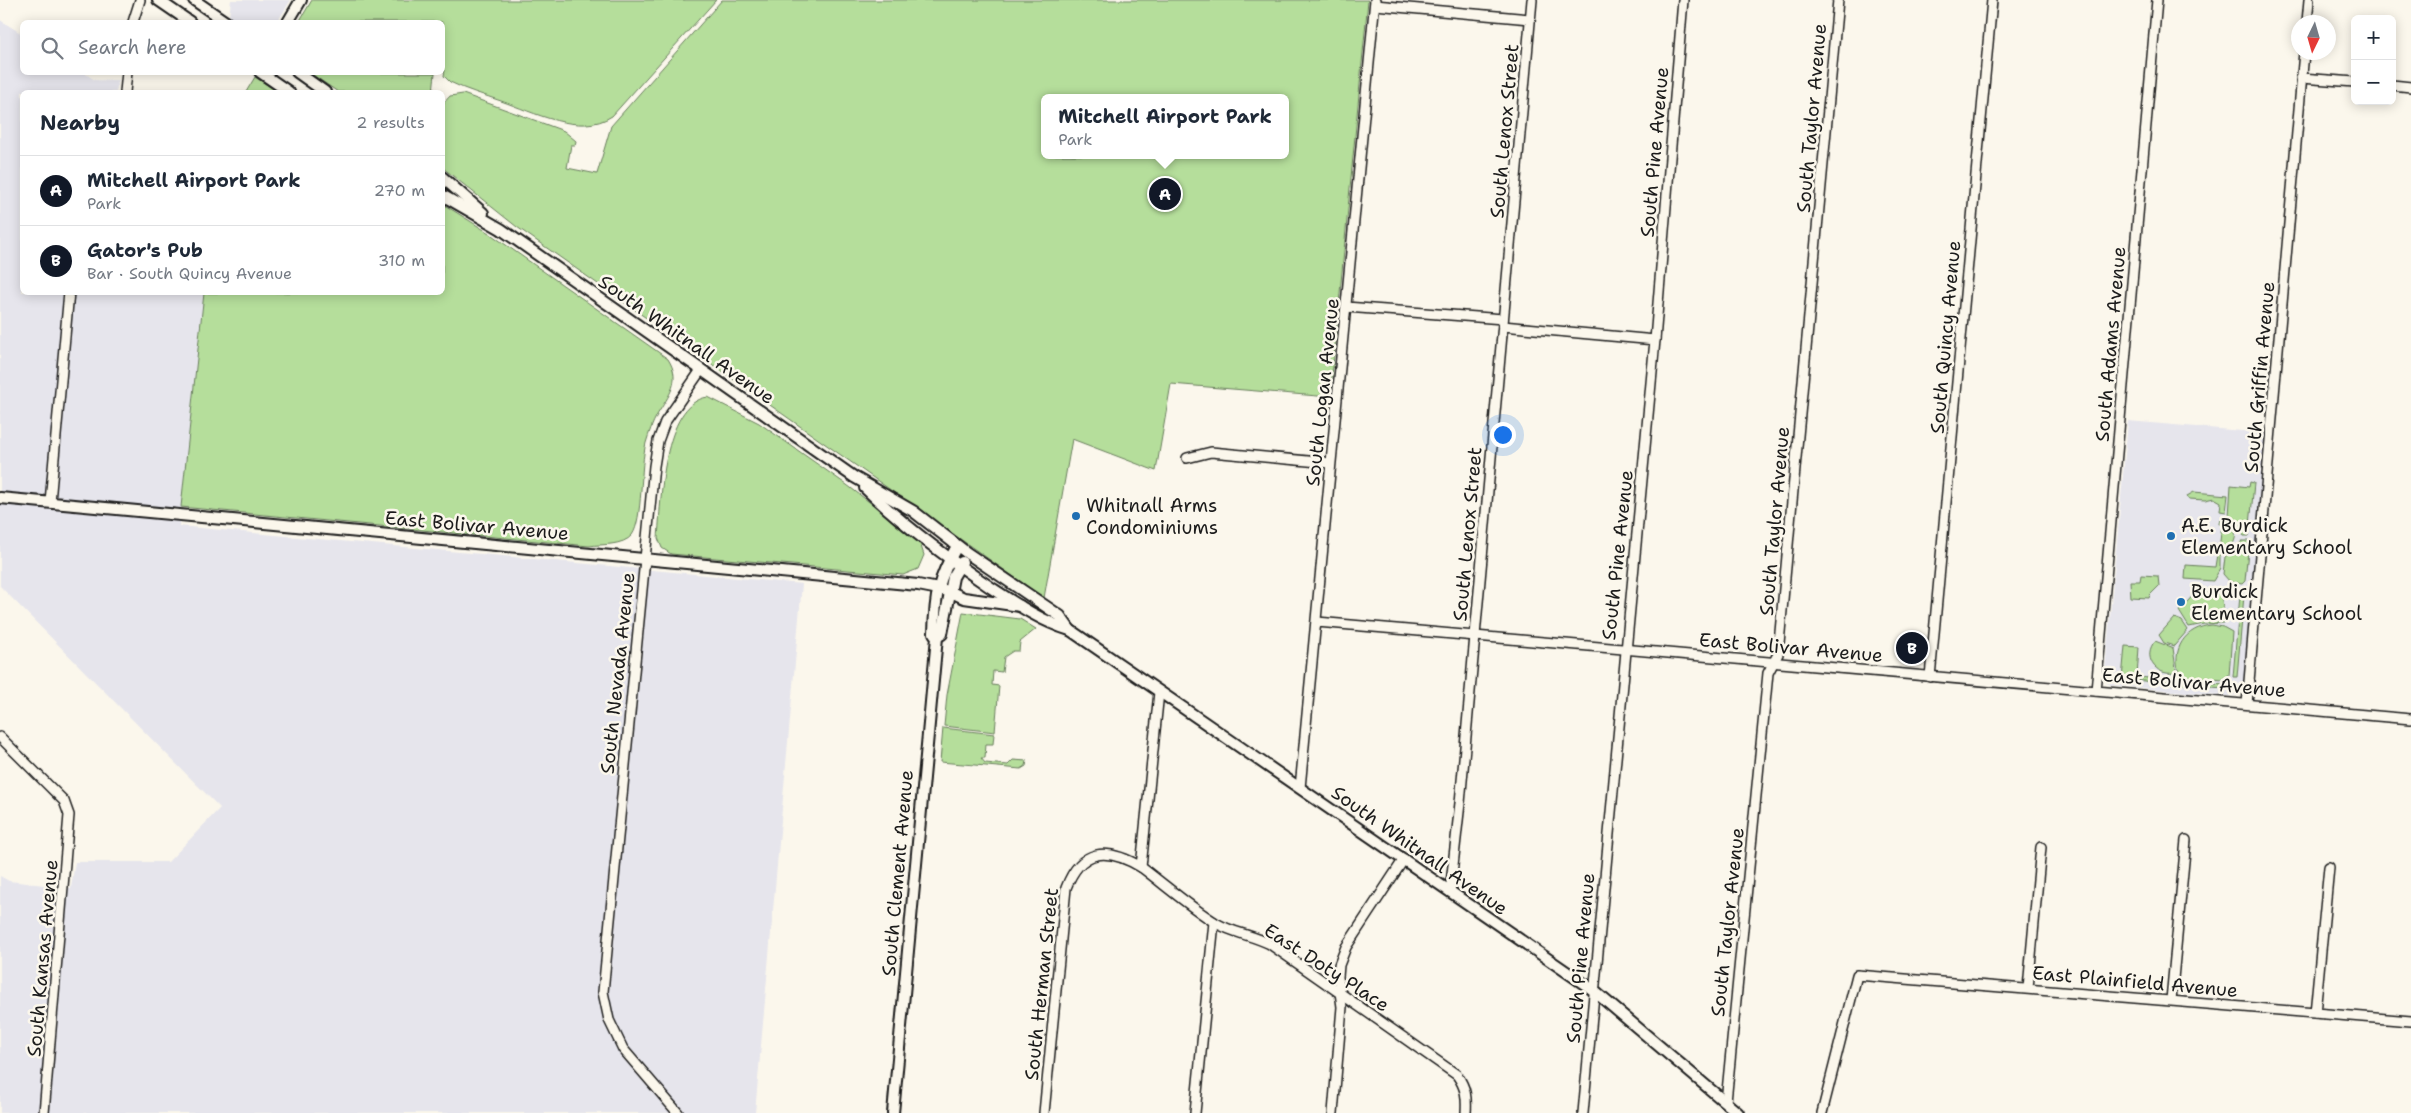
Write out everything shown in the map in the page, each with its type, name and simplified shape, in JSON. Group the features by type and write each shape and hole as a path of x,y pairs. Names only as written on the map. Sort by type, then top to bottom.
{"street":[{"path":"133,20 140,0"},
{"path":"158,0 187,20"},
{"path":"194,0 223,20"},
{"path":"289,20 301,0"},
{"name":"South Lenox Street","path":"1450,892 1460,803 1532,0"},
{"name":"South Pine Avenue","path":"1582,1113 1624,650 1655,340 1683,0"},
{"name":"South Taylor Avenue","path":"1726,1102 1768,672 1778,654 1838,0"},
{"name":"South Quincy Avenue","path":"1930,677 1992,0"},
{"name":"South Adams Avenue","path":"2096,692 2158,0"},
{"path":"2308,15 2309,0"},
{"path":"1375,2 1530,19"},
{"name":"South Logan Avenue","path":"1300,788 1375,2"},
{"name":"South Griffin Avenue","path":"2247,704 2303,60"},
{"path":"126,90 127,75"},
{"path":"264,75 286,90"},
{"path":"301,75 322,90"},
{"path":"2301,78 2351,82"},
{"path":"2396,85 2411,86"},
{"name":"South Whitnall Avenue","path":"445,181 501,229"},
{"name":"South Whitnall Avenue","path":"445,197 501,229 854,477 913,511 957,546 1060,616 1070,630"},
{"path":"50,502 69,295"},
{"path":"1346,306 1655,340"},
{"name":"South Nevada Avenue","path":"678,1113 624,1049 609,1020 603,992 654,466 658,441 665,422 701,370"},
{"path":"1187,458 1211,452 1330,463"},
{"name":"South Whitnall Avenue","path":"854,477 890,512 960,566 1020,606 1052,624 1070,630 1593,990 1738,1113"},
{"name":"East Bolivar Avenue","path":"0,498 918,584 949,591 964,598 1020,606"},
{"name":"South Clement Avenue","path":"893,1113 937,637 934,633 937,588 957,546"},
{"name":"South Clement Avenue","path":"937,637 942,634 953,577 967,553"},
{"name":"East Bolivar Avenue","path":"1317,622 2411,719"},
{"path":"1141,867 1159,692"},
{"name":"South Kansas Avenue","path":"0,737 59,796 66,807 70,824 44,1113"},
{"path":"2171,1000 2186,840"},
{"path":"2028,988 2041,848"},
{"name":"South Herman Street","path":"1044,1113 1066,888 1076,868 1092,856 1102,853 1114,854 1141,867"},
{"path":"1333,1113 1342,1007 1338,975 1346,947 1404,859"},
{"name":"East Doty Place","path":"1141,867 1214,922 1231,931 1257,938 1270,944 1457,1074 1464,1086 1467,1098 1466,1113"},
{"path":"2315,1013 2329,867"},
{"path":"1195,1113 1214,922"},
{"name":"East Plainfield Avenue","path":"1822,1113 1857,975 2411,1021"}],"shaded area":[{"path":"231,0 291,0 278,20 234,20 229,17"},
{"path":"0,20 20,33 20,75 87,75 95,80 118,81 116,90 20,90 20,295 204,295 179,526 802,584 755,1113 0,1113 0,876 9,881 71,888 75,862 168,862 220,808 0,586"},
{"name":"Burdick Elementary School","path":"2128,421 2265,433 2243,687 2238,695 2229,696 2110,685 2104,681"}],"green space":[{"path":"312,0 716,0 612,116 599,122 586,124 571,123 542,116 450,82 444,76 445,20 300,20"},
{"path":"722,0 1368,0 1330,397 1171,384 1156,471 1072,439 1044,598 517,227 445,170 445,102 450,96 463,94 564,131 576,141 575,145 571,145 567,168 597,174 611,126"},
{"path":"313,75 435,75 433,90 335,90"},
{"path":"255,77 275,90 247,90"},
{"path":"445,205 489,233 668,359 674,374 672,388 657,415 646,443 636,528 628,539 618,543 589,546 181,507 204,295 445,295"},
{"path":"708,397 759,423 847,485 919,540 924,555 918,569 903,575 671,554 662,548 658,538 663,480 673,435 681,417 693,403"},
{"path":"2250,482 2254,483 2249,536 2244,536 2229,516 2231,485 2249,487"},
{"path":"2194,492 2228,495 2226,512 2220,511 2221,502 2214,498 2205,500 2189,499 2187,496"},
{"path":"2220,519 2229,521 2235,530 2234,543 2223,552 2219,550 2222,524 2219,524"},
{"path":"2242,541 2249,541 2245,581 2242,584 2230,582 2223,574 2225,557"},
{"path":"2217,554 2220,554 2220,569 2213,581 2185,579 2186,565 2215,567"},
{"path":"2141,575 2158,576 2159,586 2149,598 2131,597 2130,581 2140,581"},
{"path":"2196,592 2222,594 2224,623 2189,627 2179,611"},
{"path":"2240,595 2244,595 2237,677 2233,677"},
{"path":"963,612 1020,619 1036,629 1020,642 1019,651 1013,651 1004,657 1002,672 993,671 992,685 999,686 995,732 944,726 947,695"},
{"path":"2174,618 2182,621 2188,630 2174,646 2164,643 2159,635"},
{"path":"2212,625 2223,627 2232,632 2229,676 2223,680 2180,676 2177,657 2182,642 2194,630"},
{"path":"2155,641 2173,648 2176,669 2174,673 2161,671 2152,664 2150,653"},
{"path":"2125,646 2139,647 2137,677 2224,684 2223,688 2122,679"},
{"path":"943,728 994,734 993,744 986,744 985,758 981,758 985,763 1008,765 1013,760 1027,761 1026,766 1021,769 940,762"}],"place":[{"name":"Mitchell Airport Park","path":"1165,194"},
{"name":"Whitnall Arms Condominiums","path":"1076,516"},
{"name":"A.E. Burdick Elementary School","path":"2171,536"},
{"name":"Burdick Elementary School","path":"2181,602"},
{"name":"Gator's Pub","path":"1912,648"}]}
